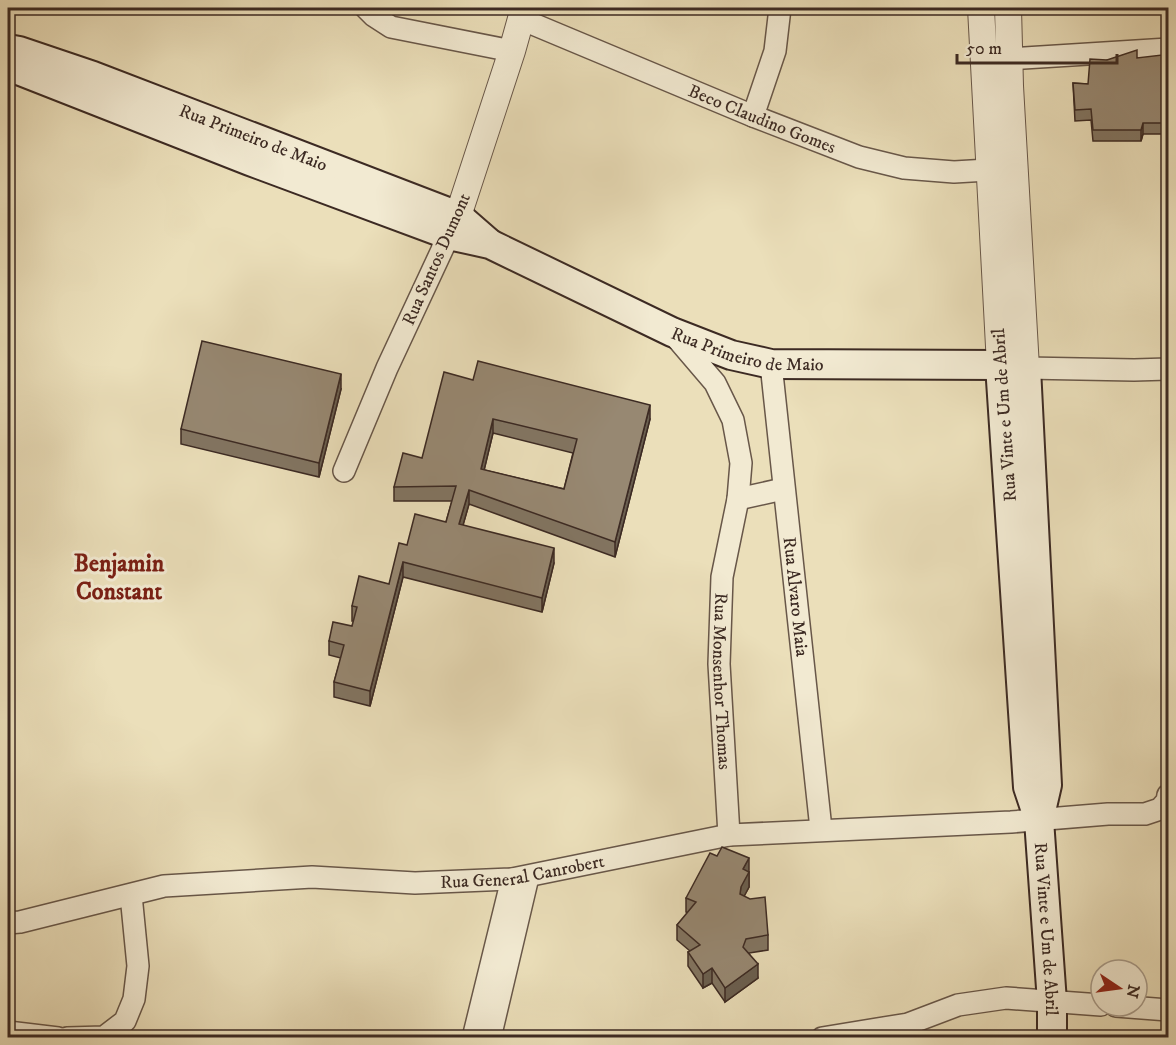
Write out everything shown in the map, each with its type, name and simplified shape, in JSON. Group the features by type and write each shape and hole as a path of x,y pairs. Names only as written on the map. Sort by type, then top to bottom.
{"main road":[{"name":"Rua Primeiro de Maio","path":"8,49 93,76 454,226 672,332 731,355 771,364 1013,366"},
{"name":"Rua Primeiro de Maio","path":"8,66 250,161 454,226"},
{"name":"Rua Vinte e Um de Abril","path":"1013,366 1047,785 1039,820 1052,1002 1052,1038"}],"street":[{"path":"366,8 391,27 512,51"},
{"path":"753,116 774,51 780,8"},
{"name":"Rua Vinte e Um de Abril","path":"981,8 989,170 1013,366"},
{"name":"Rua Vinte e Um de Abril","path":"1008,8 1015,169 1013,366"},
{"name":"Rua Santos Dumont","path":"345,471 387,368 454,226 523,13"},
{"name":"Beco Claudino Gomes","path":"523,13 753,116 859,157 893,165 954,172 1015,169"},
{"path":"984,60 1168,49"},
{"name":"Rua Monsenhor Thomas","path":"672,332 716,383 734,420 741,464 738,500 722,577 719,664 729,835"},
{"name":"Rua Alvaro Maia","path":"771,364 821,829"},
{"path":"1013,366 1168,369"},
{"path":"738,500 783,489"},
{"name":"Rua General Canrobert","path":"8,923 164,886 312,877 415,884 520,878 729,835 1039,820 1108,814 1145,814 1160,809 1167,801 1168,795"},
{"path":"473,1038 520,878"},
{"path":"490,1038 520,878"},
{"path":"67,1038 104,1037 125,1021 134,999 138,966 131,895"},
{"path":"822,1038 909,1031 958,1005 1006,998 1089,1004"},
{"path":"1149,1009 1168,1010"},
{"path":"8,1032 58,1038"}],"building":[{"path":"1137,50 1137,58 1162,55 1166,123 1143,123 1141,130 1093,130 1091,109 1075,110 1073,83 1088,84 1090,59 1107,60"},
{"path":"202,341 341,374 319,463 181,429"},
{"path":"478,361 650,405 615,542 469,490 459,524 554,548 542,598 403,562 370,691 334,682 344,645 329,641 333,622 352,626 357,607 352,606 359,576 389,584 399,543 407,545 415,514 446,522 456,486 394,487 403,453 422,458 444,372 473,380","holes":["493,419 577,439 564,489 481,469"]},
{"path":"722,847 749,858 743,869 749,872 740,894 750,899 765,897 768,935 746,939 743,947 758,964 725,988 712,968 703,974 688,952 700,945 677,925 696,902 686,898 710,853 717,856"}],"district":[{"name":"Benjamin Constant","path":"119,577"}]}
